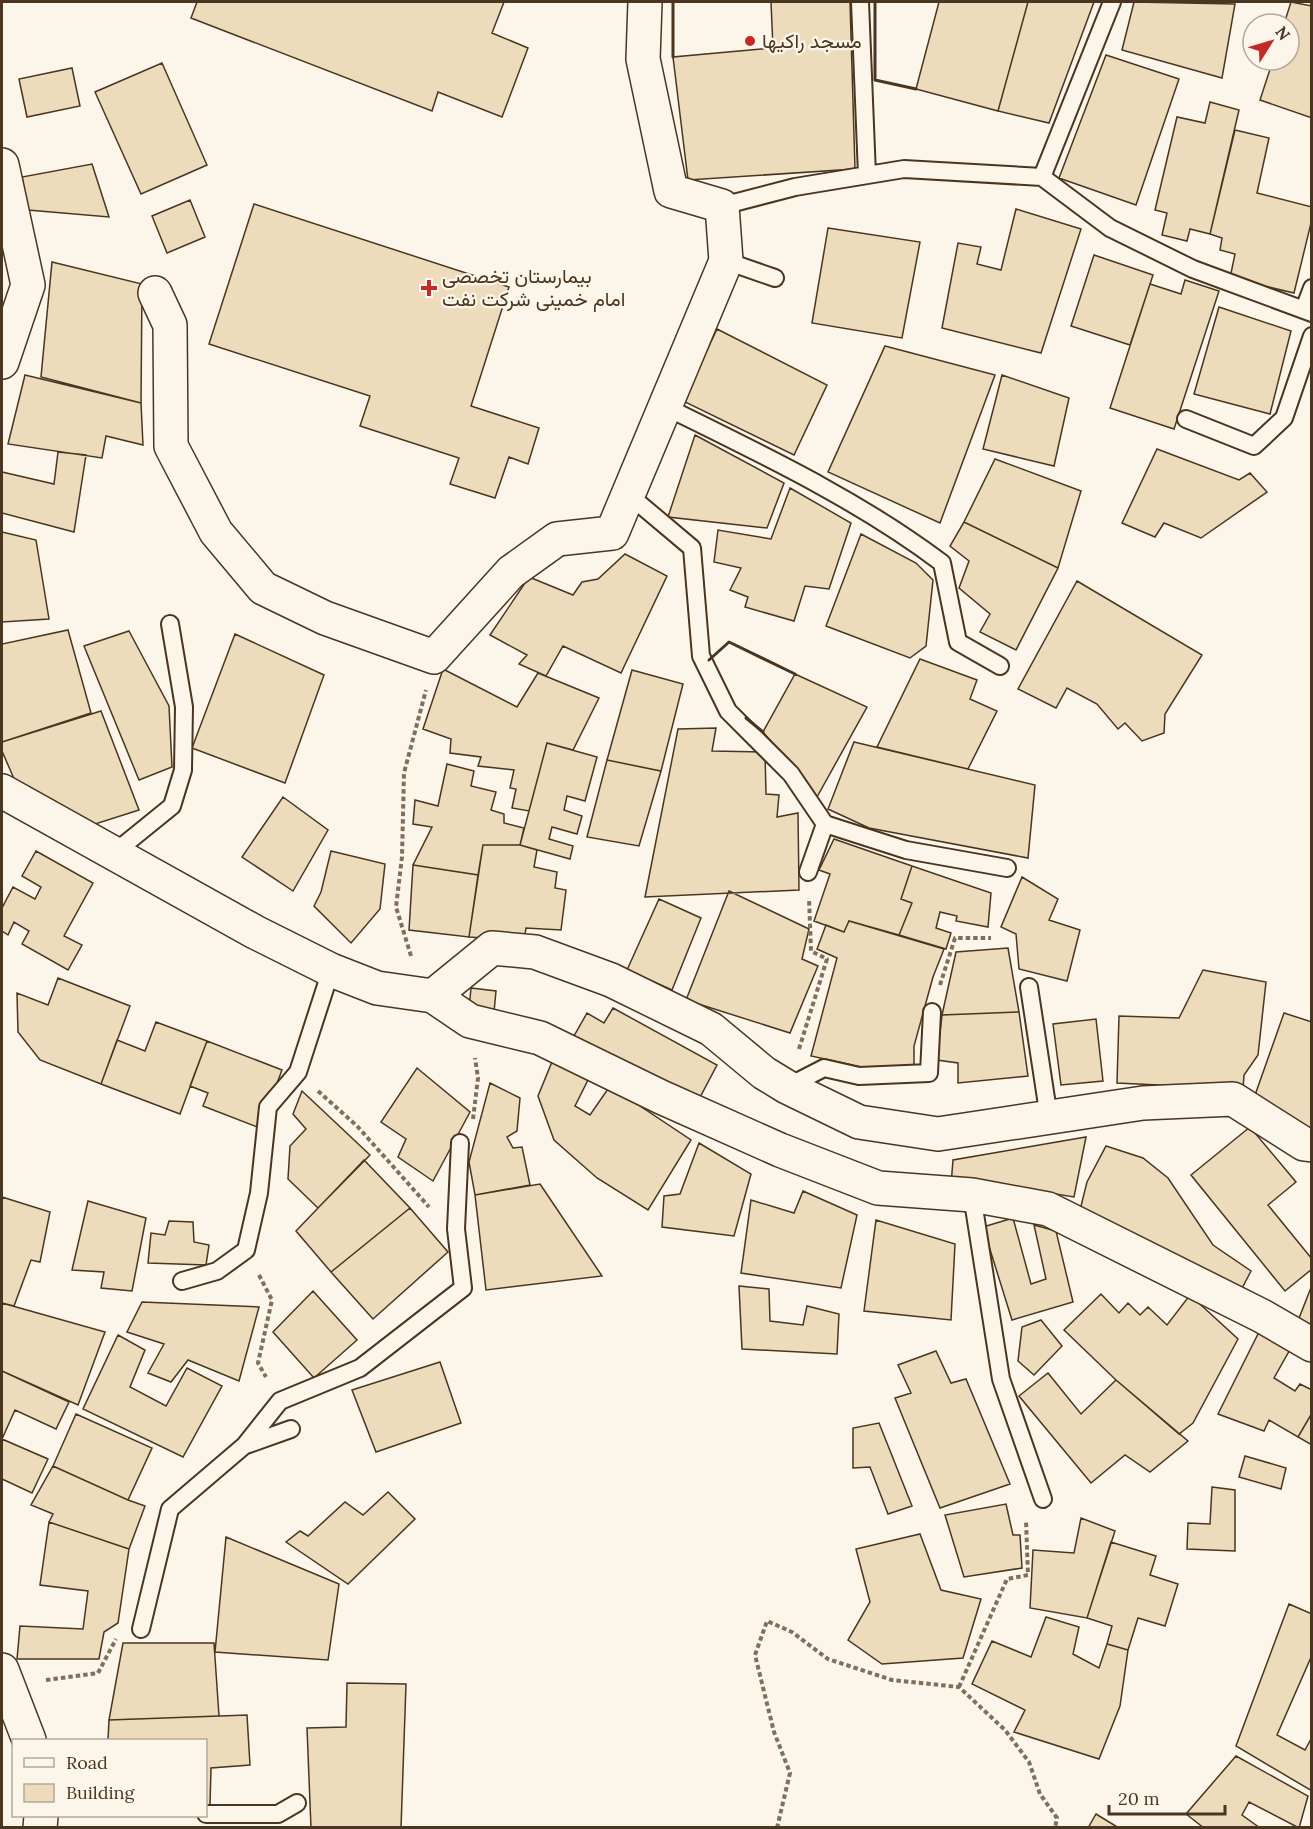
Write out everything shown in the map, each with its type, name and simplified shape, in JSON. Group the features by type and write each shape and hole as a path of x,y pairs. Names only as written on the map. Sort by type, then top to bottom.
{"street":[{"path":"156,293 170,325 171,446 216,532 263,588 325,618 434,657 511,572 557,539 612,534 726,261 722,206 671,191 643,58 645,2"},
{"path":"2,165 12,254 28,285 2,362"},
{"path":"2,791 255,932 331,970 377,988 433,996 470,1022 540,1038 661,1097 780,1150 878,1188 972,1195 1048,1209 1262,1316 1311,1345"},
{"path":"433,996 492,948 535,952 611,980 711,1029 764,1073 787,1087 859,1122 938,1134 1143,1103 1233,1100 1304,1144 1311,1145"},
{"path":"5,1678 28,1739"}],"lane":[{"path":"860,2 867,175"},
{"path":"1042,177 1113,2"},
{"path":"722,206 795,187 904,169 1042,177 1110,228 1193,269 1308,311 1311,288"},
{"path":"726,261 775,278"},
{"path":"1186,419 1254,446 1284,418 1311,336"},
{"path":"666,407 818,482 942,562 958,642 1000,666"},
{"path":"629,495 692,548 701,656 728,711 791,774 825,824 906,850 1007,868"},
{"path":"114,854 172,806 183,770 184,707 170,624"},
{"path":"808,872 825,824"},
{"path":"182,1281 217,1271 246,1250 259,1193 268,1107 298,1072 331,970"},
{"path":"1029,987 1049,1118"},
{"path":"787,1087 824,1068 860,1076 929,1073 933,1012"},
{"path":"141,1629 170,1509 246,1445 280,1401 360,1368 463,1288 456,1229 460,1143"},
{"path":"972,1195 988,1313 1001,1379 1043,1499"},
{"path":"246,1445 291,1430"},
{"path":"207,1814 278,1814 297,1803"}],"path":[{"path":"433,996 409,952 396,907 402,857 404,772 434,657"},
{"path":"787,1087 827,959 811,951 808,872"},
{"path":"933,1012 955,938 991,938"},
{"path":"460,1143 475,1116 478,1078 470,1022"},
{"path":"298,1072 358,1127 432,1210 456,1229"},
{"path":"246,1250 272,1300 258,1363 280,1401"},
{"path":"959,1687 1007,1579 1028,1575 1025,1506 1043,1499"},
{"path":"777,1827 790,1773 774,1732 755,1655 767,1621 792,1632 828,1659 892,1680 959,1687 1005,1730 1029,1762 1040,1794 1057,1818 1055,1827"},
{"path":"5,1678 98,1673 117,1636 141,1629"}],"building":[{"path":"197,2 504,2 492,33 528,48 502,117 438,92 432,111 191,18"},
{"path":"771,2 850,2 855,169 688,180 673,57 773,48"},
{"path":"939,2 1028,2 998,111 916,89"},
{"path":"1028,2 1094,2 1049,123 998,111"},
{"path":"1134,2 1235,4 1222,78 1122,50"},
{"path":"1291,2 1312,6 1312,118 1260,100 1269,72 1301,72 1301,12 1288,12"},
{"path":"1106,55 1179,79 1136,205 1059,178"},
{"path":"162,63 207,165 141,194 95,92"},
{"path":"72,68 80,106 27,117 19,79"},
{"path":"1210,102 1239,110 1210,234 1190,229 1187,241 1162,235 1167,213 1155,210 1177,117 1205,123"},
{"path":"1235,130 1269,138 1257,193 1312,207 1312,219 1294,293 1230,278 1235,254 1220,250 1222,238 1210,234"},
{"path":"92,164 109,217 28,210 22,177"},
{"path":"190,200 205,237 167,253 152,216"},
{"path":"254,204 509,287 471,406 539,428 528,464 509,457 495,498 450,484 459,458 360,426 370,396 209,344"},
{"path":"1016,209 1081,229 1041,353 942,328 958,243 981,247 977,264 1001,270"},
{"path":"828,228 920,242 902,338 812,323"},
{"path":"1094,255 1153,275 1130,345 1071,326"},
{"path":"52,262 142,284 141,403 41,377"},
{"path":"1185,280 1219,291 1174,429 1110,408 1150,284 1181,294"},
{"path":"1219,307 1291,331 1270,414 1194,394"},
{"path":"717,329 827,385 794,455 683,401"},
{"path":"885,346 995,375 940,523 828,472"},
{"path":"25,375 141,403 143,445 106,436 102,458 8,444"},
{"path":"1002,375 1069,398 1054,466 983,449"},
{"path":"695,435 784,483 767,528 668,517"},
{"path":"1157,449 1239,480 1250,473 1267,492 1201,538 1164,523 1155,537 1122,523"},
{"path":"58,452 86,455 74,532 2,513 2,472 54,484"},
{"path":"995,459 1081,491 1058,568 964,522"},
{"path":"790,488 851,523 829,589 805,586 794,621 745,607 748,597 730,590 741,568 714,562 718,530 771,539"},
{"path":"964,522 1058,568 1016,650 980,632 990,614 959,588 969,561 950,546"},
{"path":"2,532 36,540 49,619 2,622"},
{"path":"861,534 916,563 933,580 926,646 910,658 826,626"},
{"path":"625,554 667,576 621,673 563,646 546,676 519,664 527,655 490,635 529,577 573,595 582,582 598,579"},
{"path":"1077,581 1202,655 1165,714 1164,733 1142,741 1125,723 1118,729 1097,704 1067,688 1056,708 1018,689"},
{"path":"68,630 91,713 2,742 2,644"},
{"path":"129,631 169,706 172,767 139,780 84,646"},
{"path":"235,634 324,675 285,783 192,748"},
{"path":"920,659 977,680 970,699 997,711 968,769 877,747"},
{"path":"443,669 517,707 538,673 599,698 573,750 547,743 529,811 512,808 516,789 510,788 514,770 478,766 481,757 450,753 451,739 423,729"},
{"path":"632,670 683,684 661,771 607,760"},
{"path":"795,674 867,707 817,797 763,732"},
{"path":"101,711 139,810 89,826 15,781 2,751 2,742"},
{"path":"716,728 712,751 765,752 766,794 779,795 777,817 798,813 799,890 645,897 678,729"},
{"path":"854,742 1035,785 1028,858 869,828 828,809"},
{"path":"547,743 597,757 585,801 567,796 564,810 582,816 577,834 552,827 549,839 573,846 570,859 520,845"},
{"path":"607,760 661,771 639,846 587,837"},
{"path":"447,764 474,771 471,786 496,792 491,810 504,814 504,823 524,828 520,845 483,845 478,875 413,865 432,827 413,824 415,800 438,806"},
{"path":"283,797 328,830 293,891 242,857"},
{"path":"834,839 912,866 901,899 912,903 899,935 849,921 844,932 814,921 830,874 819,870"},
{"path":"483,845 520,845 537,850 534,867 557,872 555,888 566,890 561,930 526,928 524,941 469,937"},
{"path":"36,851 93,883 64,936 82,945 68,970 22,944 29,931 14,922 8,935 2,931 2,908 13,887 35,899 41,887 22,876"},
{"path":"331,851 385,864 380,909 351,943 314,906 321,892"},
{"path":"413,865 478,875 469,937 409,930"},
{"path":"912,866 991,893 988,927 956,921 957,916 940,912 936,928 951,933 946,949 899,935 912,903 901,899"},
{"path":"1022,877 1058,899 1049,920 1080,930 1067,981 1019,969 1016,934 1001,927"},
{"path":"729,891 809,929 802,959 818,966 790,1033 686,1000"},
{"path":"659,899 701,918 672,990 627,970"},
{"path":"849,921 944,949 933,977 914,1046 914,1067 866,1068 811,1056 837,958 817,949 826,925 844,932"},
{"path":"1008,948 1019,1012 942,1015 956,952"},
{"path":"1203,970 1266,982 1258,1055 1244,1075 1243,1089 1117,1083 1119,1016 1179,1018"},
{"path":"58,978 130,1006 101,1084 40,1060 18,1032 17,993 48,1005"},
{"path":"471,988 496,991 494,1012 469,1009"},
{"path":"613,1008 717,1065 697,1103 574,1036 587,1013 604,1023"},
{"path":"1019,1012 1028,1076 958,1083 958,1063 937,1060 942,1015"},
{"path":"1284,1013 1312,1022 1312,1129 1254,1098"},
{"path":"1096,1019 1103,1081 1061,1085 1053,1024"},
{"path":"156,1022 207,1041 180,1114 101,1084 117,1040 145,1051"},
{"path":"207,1041 282,1070 260,1128 203,1106 208,1093 190,1086"},
{"path":"554,1057 588,1080 575,1106 590,1115 610,1086 691,1140 648,1210 597,1178 554,1140 538,1096"},
{"path":"417,1068 470,1112 433,1181 398,1157 406,1139 381,1122"},
{"path":"490,1083 520,1098 517,1131 507,1137 513,1148 522,1147 530,1185 475,1195 469,1162"},
{"path":"302,1091 370,1155 318,1208 288,1179 290,1146 306,1129 293,1114"},
{"path":"1250,1127 1296,1182 1268,1205 1312,1259 1312,1269 1285,1291 1191,1175"},
{"path":"1086,1137 1074,1197 1007,1186 951,1185 953,1160"},
{"path":"699,1143 751,1174 734,1236 662,1227 664,1196 680,1194"},
{"path":"1106,1146 1143,1158 1168,1178 1213,1245 1251,1271 1240,1292 1079,1214 1087,1182"},
{"path":"364,1160 410,1208 331,1272 296,1231"},
{"path":"540,1184 602,1276 486,1290 475,1195"},
{"path":"803,1191 857,1215 841,1288 741,1273 751,1200 794,1213"},
{"path":"2,1197 50,1212 40,1262 31,1260 14,1306 2,1303"},
{"path":"88,1201 146,1218 132,1291 101,1288 104,1272 72,1270"},
{"path":"410,1208 448,1252 373,1319 331,1272"},
{"path":"1013,1218 1031,1284 1046,1279 1034,1225 1056,1231 1073,1302 1012,1320 983,1227"},
{"path":"876,1220 955,1244 951,1320 864,1311"},
{"path":"169,1221 193,1222 194,1242 209,1245 206,1265 148,1263 151,1233 165,1235"},
{"path":"1312,1285 1312,1334 1296,1326"},
{"path":"739,1286 769,1289 770,1321 803,1325 807,1306 839,1314 837,1354 742,1349"},
{"path":"313,1291 357,1340 314,1378 273,1332"},
{"path":"1101,1294 1119,1313 1128,1303 1140,1315 1148,1307 1167,1325 1190,1295 1238,1339 1193,1423 1179,1434 1116,1380 1064,1330"},
{"path":"142,1302 259,1307 239,1381 188,1360 171,1382 148,1373 164,1344 127,1332"},
{"path":"2,1303 105,1332 78,1405 2,1371"},
{"path":"1041,1320 1062,1346 1034,1375 1018,1361 1022,1327"},
{"path":"1260,1330 1292,1346 1274,1378 1295,1391 1300,1384 1312,1390 1312,1413 1298,1437 1269,1420 1264,1431 1218,1414"},
{"path":"118,1335 145,1350 130,1387 166,1406 187,1368 222,1386 183,1457 83,1409"},
{"path":"936,1351 951,1383 966,1379 1010,1484 940,1508 895,1398 911,1393 898,1365"},
{"path":"440,1362 461,1423 376,1452 352,1390"},
{"path":"2,1371 69,1402 56,1429 15,1410 2,1439"},
{"path":"1048,1373 1081,1414 1116,1380 1188,1441 1150,1472 1125,1455 1091,1483 1019,1396"},
{"path":"1312,1413 1312,1445 1298,1437"},
{"path":"76,1414 152,1448 128,1500 53,1466"},
{"path":"879,1423 912,1506 888,1514 870,1467 853,1468 853,1428"},
{"path":"2,1439 48,1459 32,1493 2,1479"},
{"path":"1245,1456 1286,1468 1281,1489 1239,1477"},
{"path":"53,1466 145,1506 129,1549 49,1522 53,1514 31,1505"},
{"path":"1212,1487 1235,1490 1235,1551 1187,1549 1188,1523 1210,1524"},
{"path":"388,1492 415,1519 348,1584 286,1542 300,1531 308,1536 345,1502 363,1515"},
{"path":"1006,1504 1013,1535 1020,1535 1022,1568 964,1577 945,1515"},
{"path":"1081,1518 1115,1531 1087,1618 1030,1608 1033,1550 1074,1553"},
{"path":"49,1522 129,1549 118,1623 104,1632 99,1659 17,1659 20,1626 83,1629 88,1591 40,1585"},
{"path":"920,1534 941,1590 981,1599 963,1658 882,1664 848,1640 870,1602 856,1549"},
{"path":"226,1537 339,1584 328,1660 215,1652"},
{"path":"1111,1542 1156,1556 1150,1575 1178,1584 1165,1626 1138,1618 1128,1650 1107,1644 1112,1626 1087,1618"},
{"path":"1289,1604 1312,1614 1312,1655 1277,1735 1305,1750 1312,1737 1312,1791 1236,1746"},
{"path":"1046,1617 1079,1627 1073,1654 1099,1668 1107,1644 1128,1650 1120,1706 1099,1759 1014,1732 1025,1710 972,1684 992,1641 1031,1657"},
{"path":"123,1643 214,1643 219,1716 109,1720"},
{"path":"347,1683 406,1684 401,1828 311,1828 307,1728 346,1727"},
{"path":"247,1715 250,1765 211,1768 210,1805 207,1805 207,1739 108,1739 109,1720"},
{"path":"1236,1756 1308,1796 1299,1828 1249,1802 1242,1815 1260,1828 1204,1828 1186,1814"},
{"path":"1096,1814 1119,1828 1088,1828"}],"wall":[{"path":"673,2 673,57"},
{"path":"875,2 875,80 916,89"},
{"path":"709,660 729,642 795,674"},
{"path":"746,718 763,732"}],"place":[{"name":"مسجد راکیها","path":"750,41"},
{"name":"بیمارستان تخصصی امام خمینی شرکت نفت","path":"429,288"}]}
